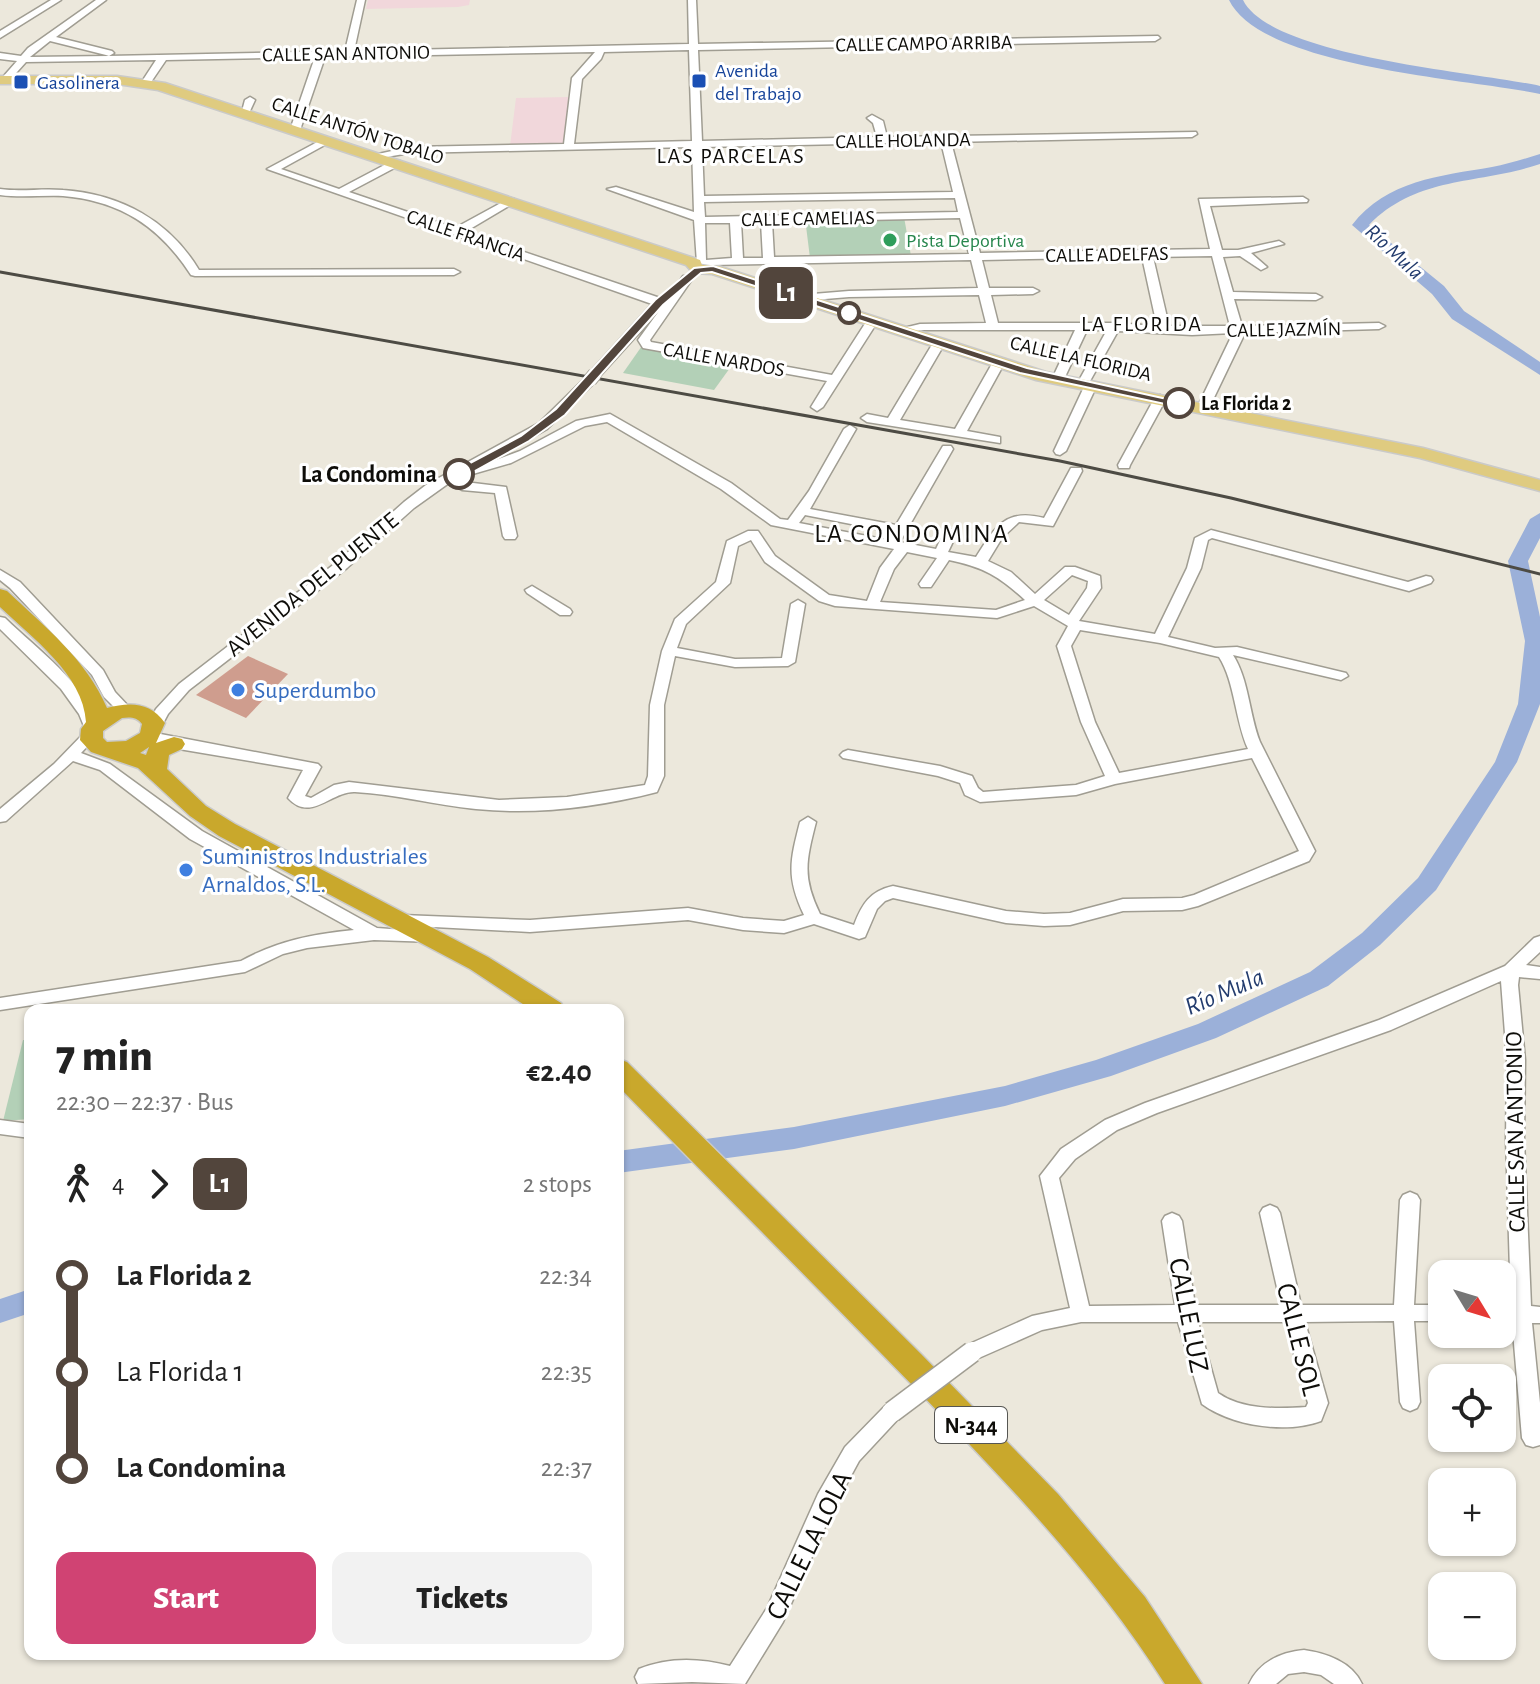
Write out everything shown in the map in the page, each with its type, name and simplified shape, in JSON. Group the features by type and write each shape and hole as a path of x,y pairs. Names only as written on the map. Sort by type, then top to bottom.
{"highway":[{"path":"0,595 43,637 86,688 98,708 93,730 99,747 150,768 198,811 227,830 434,938 543,1004"},
{"path":"86,688 108,705 147,715 152,732 144,751 150,768"},
{"path":"93,730 107,716 128,711"},
{"path":"112,750 131,748 152,732"},
{"path":"150,768 155,755 164,747 174,744"},
{"name":"N-344","path":"624,1075 904,1356 1089,1549 1157,1639 1185,1684"}],"main road":[{"name":"CALLE ANTÓN TOBALO","path":"2,80 146,83 247,106 295,130 701,267"},
{"name":"CALLE LA FLORIDA","path":"701,267 1058,379 1423,453 1540,486"}],"street":[{"path":"0,35 57,0"},
{"path":"2,80 21,59 102,0"},
{"path":"692,0 701,267"},
{"path":"349,53 360,5"},
{"path":"49,38 130,58"},
{"name":"CALLE CAMPO ARRIBA","path":"693,46 1155,38"},
{"path":"206,56 211,44"},
{"name":"CALLE SAN ANTONIO","path":"0,56 21,59 130,58 693,46"},
{"path":"645,47 646,63"},
{"path":"569,146 577,78 598,57 601,48"},
{"path":"295,130 321,54"},
{"path":"146,83 163,57"},
{"path":"872,118 878,121 883,140"},
{"name":"CALLE HOLANDA","path":"374,156 393,151 569,146 1192,134"},
{"path":"945,139 993,326"},
{"name":"CALLE FRANCIA","path":"327,141 272,169 659,302"},
{"path":"341,192 396,163"},
{"name":"CALLE CAMELIAS","path":"612,189 700,219 965,215"},
{"path":"0,192 17,195 63,193 129,208 140,213 162,233 189,260 195,273 454,272"},
{"path":"699,199 960,195"},
{"path":"1203,408 1239,330 1204,202 1303,200"},
{"path":"457,232 510,201"},
{"path":"766,219 769,259"},
{"path":"735,220 738,259"},
{"name":"CALLE ADELFAS","path":"701,267 738,259 1216,253 1242,252 1279,244"},
{"path":"1242,252 1261,267"},
{"path":"1147,253 1164,329"},
{"name":"AVENIDA DEL PUENTE","path":"128,711 154,704 184,687 342,565 409,505 543,426 659,302 701,267"},
{"name":"CALLE NARDOS","path":"701,267 644,340 647,345 835,379"},
{"path":"801,298 849,294 1033,291"},
{"path":"1227,295 1316,297"},
{"path":"817,407 872,321"},
{"name":"CALLE JAZMÍN","path":"901,330 993,326 1239,330 1379,326"},
{"path":"1058,379 1083,326"},
{"path":"1060,451 1115,326"},
{"path":"892,422 939,343"},
{"path":"959,434 999,362"},
{"path":"1124,465 1160,399"},
{"path":"510,536 501,490 462,486 455,476 507,461 589,420 610,418 726,486 776,522 980,562 1006,575 1035,601 1073,624 1217,651 1237,651 1341,676"},
{"path":"867,418 996,440"},
{"path":"791,525 850,429"},
{"path":"872,605 898,545 900,530 947,449"},
{"path":"980,562 995,538 1015,519 1023,517 1048,523 1076,471"},
{"path":"802,511 900,530"},
{"path":"821,531 830,516"},
{"path":"152,732 174,744 313,767 296,798 302,802 324,801 343,787 399,789 481,804 534,803 629,794 652,788 656,776 657,705 669,651 680,622 723,583 732,544 776,522"},
{"path":"926,584 950,533"},
{"path":"753,534 770,559 824,598 872,605 997,614 1035,601 1070,570 1095,579 1094,588 1064,646 1088,722 1114,779"},
{"path":"1160,639 1194,568 1202,538 1211,534 1409,587 1426,580"},
{"path":"0,574 15,585 98,673 109,694 128,711"},
{"path":"532,590 565,612"},
{"path":"669,651 735,663 788,662 798,604"},
{"path":"0,621 72,693 93,730 71,755 0,817"},
{"path":"402,921 530,926 688,914 743,924 784,927 814,918 859,933 873,899 880,893 893,892 1006,917 1044,920 1070,919 1123,905 1182,904 1198,900 1303,857 1307,851 1258,752 1236,691 1232,661 1217,651"},
{"name":"AVENIDA DEL PUENTE","path":"152,732 161,712 184,687"},
{"path":"31,790 112,750"},
{"path":"848,755 940,771 967,780 971,791 980,797 1076,790 1114,779 1258,752"},
{"path":"71,755 114,773 196,835 374,934"},
{"path":"808,822 795,871 798,888 814,918"},
{"path":"360,900 377,926 374,934"},
{"path":"467,925 460,932 463,947 479,963"},
{"path":"0,1004 245,966 271,950 289,944 374,934 434,938"},
{"path":"1081,1314 1049,1176 1068,1154 1111,1125 1151,1108 1373,1029 1511,970 1540,942"},
{"path":"1511,970 1540,973"},
{"name":"CALLE SAN ANTONIO","path":"1511,970 1509,985 1516,1060 1518,1312 1533,1438"},
{"path":"0,1127 24,1130"},
{"path":"1410,1200 1403,1314 1410,1402"},
{"name":"CALLE SOL","path":"1216,1405 1259,1415 1314,1415 1318,1403 1293,1314 1270,1213"},
{"name":"CALLE LUZ","path":"1172,1221 1186,1314 1200,1374 1209,1398 1216,1405"},
{"name":"CALLE LA LOLA","path":"734,1682 775,1615 826,1501 852,1454 892,1412 972,1352 1039,1322 1081,1314 1428,1313"},
{"path":"1261,1684 1269,1673 1282,1664 1298,1660 1332,1668 1350,1684"},
{"path":"647,1677 667,1672 705,1670 734,1682"}],"shaded area":[{"path":"368,0 470,0 469,5 458,7 366,9"},
{"path":"569,97 566,143 510,146 516,98"}],"green space":[{"path":"904,217 911,256 810,258 805,218"},
{"path":"644,343 735,361 714,390 623,373"},
{"path":"23,1040 24,1040 24,1119 3,1121"}],"building":[{"name":"Superdumbo","path":"248,656 288,674 246,718 196,695"}],"waterway":[{"name":"Río Mula","path":"1236,0 1243,11 1262,24 1294,41 1328,53 1540,90"},
{"name":"Río Mula","path":"1540,159 1517,167 1445,179 1399,193 1379,206 1360,225 1438,290 1458,315 1540,370"},
{"name":"Río Mula","path":"624,1161 794,1138 1005,1096 1102,1069 1207,1031 1319,979 1371,939 1427,884 1506,762 1529,704 1536,641 1518,561 1540,519"},
{"name":"Río Mula","path":"0,1311 24,1303"}],"railway":[{"path":"0,272 1060,461 1231,498 1540,574"}],"bus line":[{"name":"L1","path":"459,474 525,438 560,412 659,302 698,270 713,269 1042,376 1179,403"}],"place":[{"name":"Avenida del Trabajo","path":"699,81"},
{"name":"Gasolinera","path":"21,82"},
{"name":"Pista Deportiva","path":"890,240"},
{"name":"La Florida 2","path":"1179,403"},
{"name":"La Condomina","path":"459,474"},
{"name":"Superdumbo","path":"238,690"},
{"name":"Suministros Industriales Arnaldos, S.L.","path":"186,870"}],"district":[{"name":"LAS PARCELAS","path":"731,155"},
{"name":"LA FLORIDA","path":"1142,323"},
{"name":"LA CONDOMINA","path":"912,533"}]}
